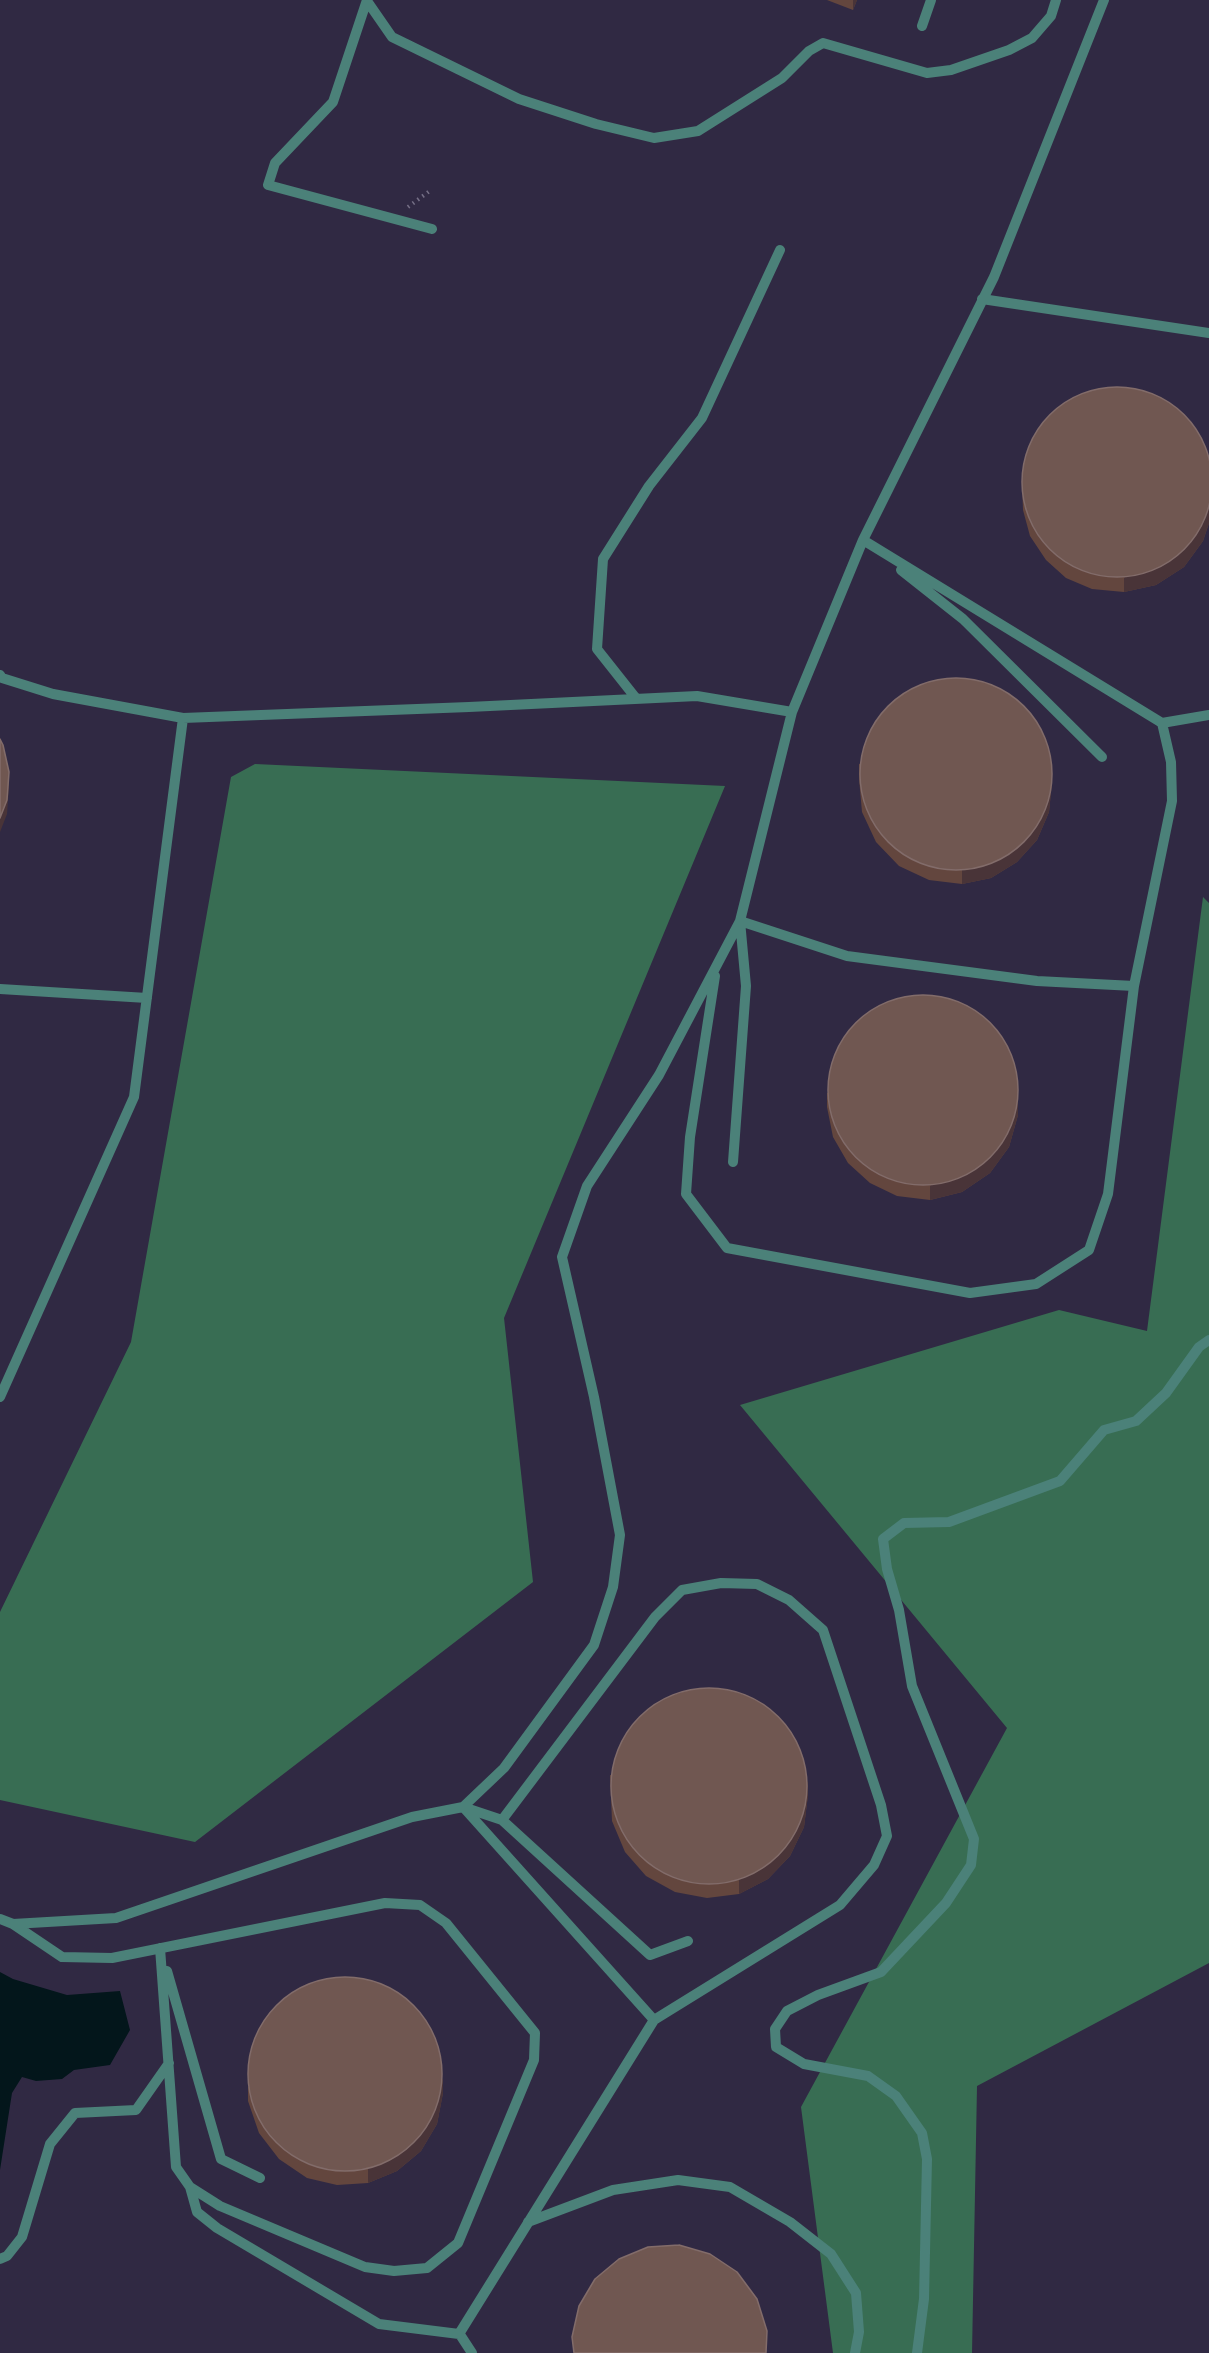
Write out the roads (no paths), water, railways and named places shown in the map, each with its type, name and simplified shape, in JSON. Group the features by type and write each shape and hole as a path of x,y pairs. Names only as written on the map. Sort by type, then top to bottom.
{"lane":[{"path":"367,0 392,36 519,99 596,124 654,138 698,131 782,78 809,51 823,43 927,73 951,70 1009,50 1032,38 1051,16 1056,0"},
{"path":"367,0 333,102 275,163 268,185 432,229"},
{"path":"922,26 931,0"},
{"path":"463,1807 504,1768 594,1645 613,1587 620,1535 594,1397 561,1257 587,1186 658,1075 741,921 792,712 864,540 994,277 1104,0"},
{"path":"636,698 597,649 603,559 649,486 702,418 780,250"},
{"path":"982,299 1209,333"},
{"path":"864,540 1162,723 1209,715"},
{"path":"864,540 963,619 1102,757"},
{"path":"0,675 2,678 53,694 183,718 697,696 792,712"},
{"path":"0,1397 134,1097 183,718"},
{"path":"717,966 690,1137 686,1194 727,1248 970,1293 1036,1284 1089,1250 1108,1194 1134,986 1172,801 1171,762 1162,723"},
{"path":"741,921 847,956 1037,981 1134,986"},
{"path":"733,1162 746,986 741,921"},
{"path":"0,989 147,998"},
{"path":"917,2353 924,2299 927,2194 927,2159 922,2133 896,2096 868,2076 804,2064 776,2047 774,2029 786,2011 818,1995 881,1972 946,1903 971,1865 974,1839 912,1686 899,1610 886,1569 883,1539 904,1523 948,1522 1060,1481 1104,1430 1136,1421 1166,1393 1199,1347 1209,1340"},
{"path":"459,2333 654,2020 840,1905 874,1864 887,1836 881,1805 823,1630 789,1600 757,1584 720,1583 682,1590 655,1617 502,1820"},
{"path":"463,1807 654,2020"},
{"path":"14,1924 116,1918 412,1817 463,1807 502,1820 650,1955 688,1941"},
{"path":"0,1918 14,1924 62,1957 112,1958 385,1903 420,1905 446,1923 535,2033 534,2060 458,2243 427,2268 394,2271 365,2267 220,2206 190,2187"},
{"path":"260,2178 221,2159 160,1948 176,2167 190,2187 197,2212 217,2228 379,2324 459,2333"},
{"path":"0,2259 7,2256 22,2237 50,2144 75,2113 136,2110 169,2063"},
{"path":"528,2222 614,2190 678,2180 730,2187 790,2222 831,2254 856,2293 859,2332 855,2353"},
{"path":"459,2333 472,2353"}]}
